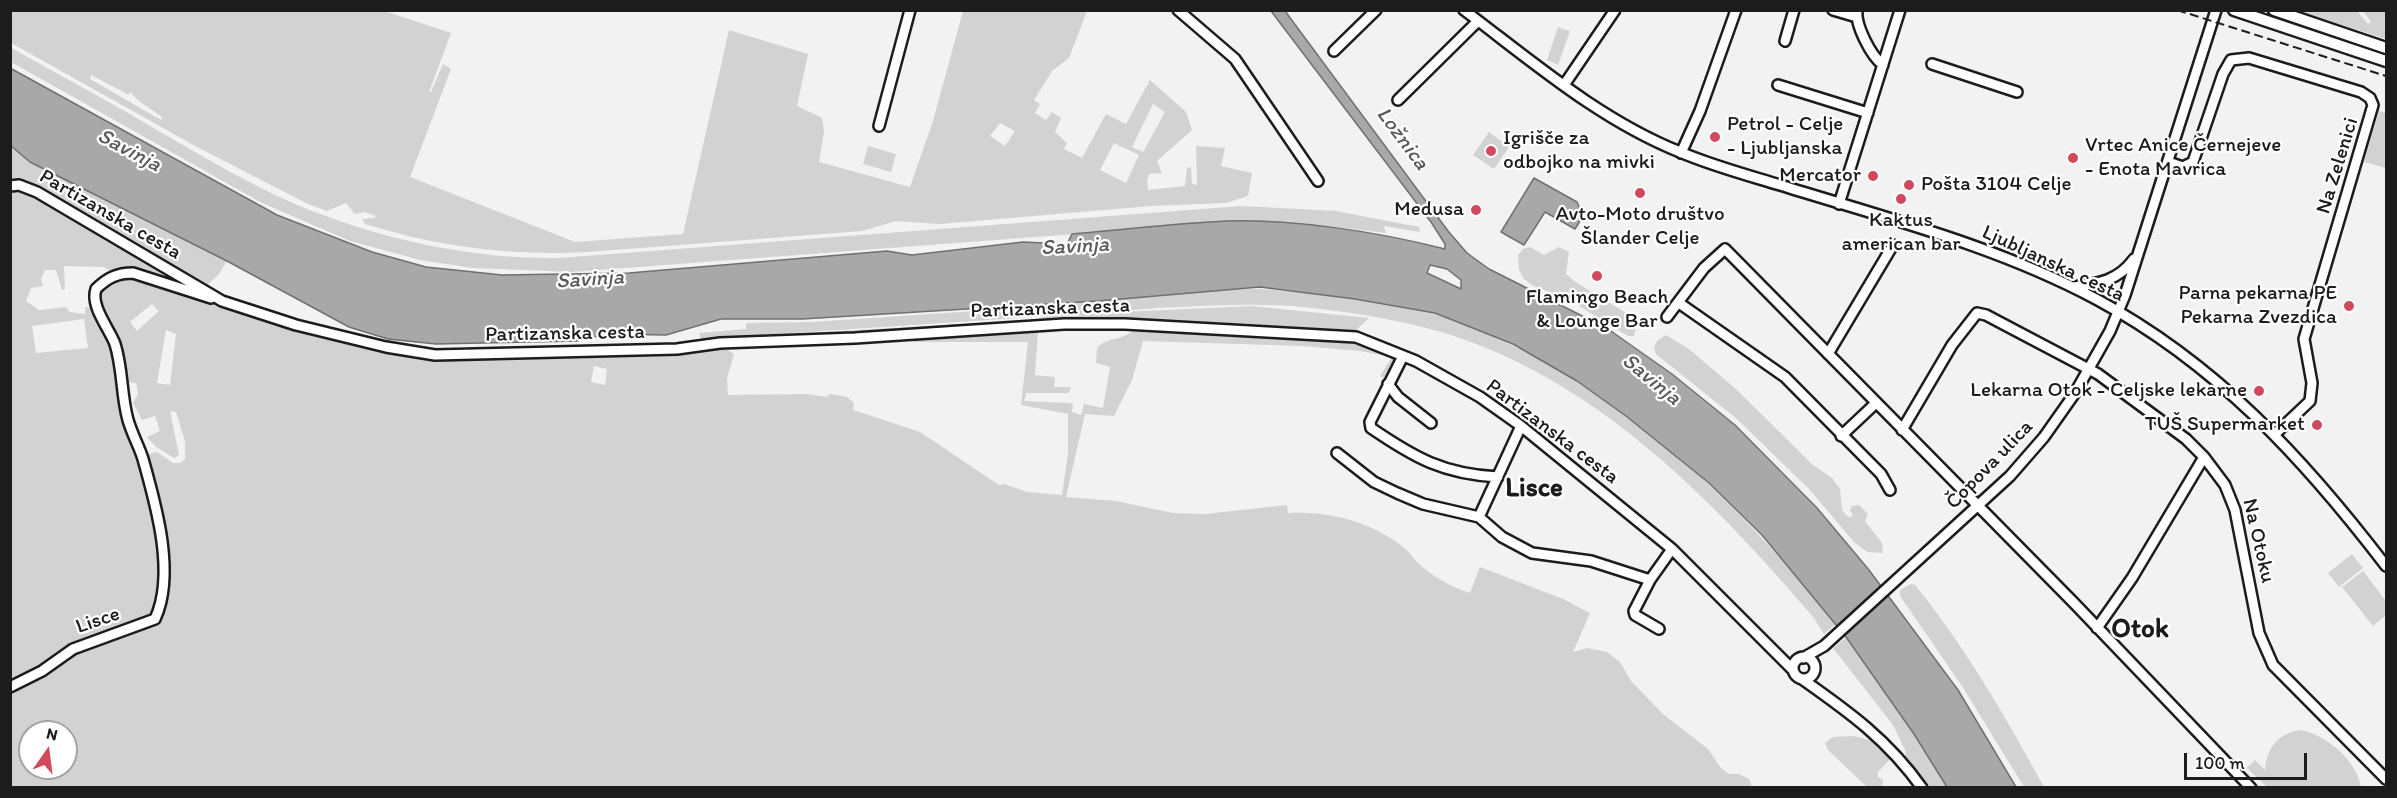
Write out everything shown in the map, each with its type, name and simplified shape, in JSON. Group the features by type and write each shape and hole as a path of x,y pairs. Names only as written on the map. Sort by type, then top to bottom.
{"main road":[{"path":"2234,10 2386,61"},
{"path":"2274,10 2386,48"}],"street":[{"path":"879,126 910,10"},
{"path":"1178,10 1235,59 1318,181"},
{"path":"1334,51 1376,10"},
{"name":"Ljubljanska cesta","path":"1464,10 1618,122 1681,153 1969,245 2021,264 2118,312 2200,368 2275,434 2339,504 2386,566"},
{"path":"1564,84 1615,10"},
{"path":"1681,153 1700,111 1736,10"},
{"path":"1785,41 1794,10"},
{"path":"1833,10 1857,14 1875,56 1883,65"},
{"path":"1839,204 1900,10"},
{"name":"Čopova ulica","path":"1800,659 1827,643 1977,506 2044,437 2067,407 2118,312 2216,10"},
{"path":"1398,100 1478,21"},
{"name":"Na Zelenici","path":"2168,162 2182,167 2193,162 2223,74 2231,60 2249,58 2361,92 2370,98 2373,105 2304,339 2312,383 2310,401 2275,434"},
{"path":"1932,64 2017,92"},
{"path":"1778,85 1868,113"},
{"name":"Partizanska cesta","path":"10,186 20,185 37,192 220,300"},
{"path":"1828,354 1893,245"},
{"path":"1666,317 1704,268 1725,249 2251,788"},
{"path":"2071,287 2104,283 2128,267 2139,252"},
{"name":"Partizanska cesta","path":"163,568 164,553 157,513 142,456 128,419 120,363 110,330 94,296 102,282 121,273 144,276 296,325 386,347 435,355 629,352 720,343 855,338 1064,324 1125,324 1356,338 1403,356 1480,397 1521,426 1672,549 1793,670"},
{"path":"1679,303 1785,377 1881,474 1890,490"},
{"name":"Na Otoku","path":"1902,430 1952,345 1977,313 1986,315 2098,374 2186,440 2204,457 2225,485 2235,510 2259,633 2272,665 2386,779"},
{"path":"1403,356 1370,422 1371,428 1427,463 1472,476 1498,477"},
{"path":"1388,384 1398,397 1431,423"},
{"path":"1841,436 1876,403"},
{"path":"1479,517 1521,426"},
{"path":"1337,453 1374,482 1423,504 1479,517 1502,537 1532,553 1591,561 1620,568 1650,580"},
{"path":"2097,628 2132,578 2204,457"},
{"path":"1659,629 1635,615 1634,611 1650,580 1672,549"},
{"name":"Lisce","path":"10,687 42,671 73,649 155,620 162,599 163,568"},
{"path":"1802,679 1813,669 1827,643"},
{"path":"1779,654 1800,659 1813,669 1824,694"},
{"path":"1800,659 1793,670 1886,743 1922,788"}],"shaded area":[{"path":"381,10 451,33 429,92 443,64 451,69 410,177 575,242 683,234 729,30 808,54 797,106 822,118 824,131 819,162 910,187 933,121 963,11 1087,11 1069,58 1052,71 1034,100 1040,104 1035,113 1046,120 1052,112 1061,118 1055,132 1067,143 1064,149 1082,158 1106,114 1126,124 1150,80 1186,112 1192,130 1157,161 1162,173 1149,174 1148,190 1185,186 1187,168 1191,167 1192,184 1197,185 1196,146 1225,148 1221,166 1252,173 1248,196 1226,203 1151,206 939,224 896,221 862,231 588,252 532,253 475,248 420,239 365,224 362,219 376,216 365,212 355,214 346,203 327,211 308,204 197,147 11,43 11,11","holes":["91,75 129,95 130,92 162,117 161,120 90,79","1153,104 1165,112 1143,152 1132,147","1000,123 1015,131 1005,146 990,136","1114,143 1139,155 1126,183 1100,170"]},
{"path":"2298,11 2357,11 2368,24 2371,22 2363,11 2386,11 2386,39"},
{"path":"1558,27 1570,31 1558,65 1547,60"},
{"path":"10,47 218,165 301,207 380,234 439,247 499,256 559,258 1242,206 1336,211 1419,227 1420,232 1384,226 1386,233 1286,221 1286,224 1128,230 572,272 473,268 420,260 350,241 262,203 11,62"},
{"path":"2379,111 2386,113 2386,168 2364,162"},
{"name":"Igrišče za odbojko na mivki","path":"1489,132 1509,147 1494,169 1473,155"},
{"path":"10,146 30,162 227,261 219,274 204,288 11,182"},
{"path":"868,146 896,154 891,172 863,164"},
{"path":"10,189 21,189 70,212 222,305 334,341 434,359 659,354 721,346 734,354 727,378 728,395 806,394 827,397 830,394 847,397 854,403 853,410 920,432 999,485 1004,484 1027,492 1062,495 1068,453 1068,414 1021,405 1028,342 914,342 914,338 1038,331 1035,375 1055,377 1054,387 1071,387 1069,393 1026,393 1024,401 1069,403 1073,404 1072,412 1081,415 1084,404 1103,408 1110,367 1096,363 1097,348 1133,330 1331,340 1375,347 1396,356 1397,359 1384,378 1380,376 1392,357 1360,351 1303,346 1143,341 1132,380 1114,416 1085,414 1066,497 1116,501 1173,513 1205,514 1287,505 1288,513 1333,516 1376,530 1402,546 1422,567 1436,577 1470,593 1480,567 1563,599 1590,613 1573,652 1587,648 1607,652 1620,662 1631,681 1664,715 1708,749 1721,768 1729,774 1739,774 1749,779 1752,787 11,787 11,689 44,672 75,651 152,623 157,619 163,603 167,560 160,511 145,457 147,454 157,452 173,463 180,463 185,459 185,441 176,412 170,411 179,455 174,458 156,447 147,437 160,431 155,416 142,420 133,403 138,394 136,383 126,382 111,327 99,303 101,287 118,276 104,267 64,266 65,289 62,290 56,270 45,270 41,279 43,286 31,288 26,301 39,310 66,307 70,312 85,314 85,307 94,307 108,329 116,359 124,417 143,471 154,514 161,560 161,582 158,601 152,616 73,647 41,669 11,685","holes":["152,304 159,311 137,331 130,322","84,319 88,348 36,353 32,326","166,330 176,334 170,385 157,383","594,366 607,369 605,385 591,382"]},
{"path":"1530,247 1544,255 1559,247 1569,252 1566,274 1634,318 1637,325 1634,336 1628,336 1568,299 1533,286 1523,278 1519,269 1518,255 1523,249"},
{"path":"1261,289 1369,300 1432,312 1532,355 1583,384 1676,454 1719,494 1799,579 1836,624 1824,634 1814,618 1775,573 1692,487 1600,411 1550,379 1497,353 1423,327 1331,310 1276,305 1242,305 1099,313 1251,306 1369,318 1353,333 1035,323 753,340 751,336 1034,320 1048,316 701,339 699,333 746,329 746,323 812,322 1020,308 1208,290"},
{"path":"1666,335 1689,349 1737,390 1813,465 1832,478 1840,489 1842,510 1848,517 1853,516 1850,510 1852,506 1859,505 1868,514 1865,521 1882,543 1883,553 1867,552 1854,542 1809,489 1737,419 1656,354 1654,347 1658,340"},
{"path":"2352,554 2363,568 2339,587 2328,573"},
{"path":"2363,571 2386,601 2386,615 2373,626 2342,587"},
{"path":"1911,584 1915,585 1934,609 1968,658 2044,787 2024,787 1962,686 1900,596 1900,590"},
{"path":"1846,638 1914,734 1947,787 1926,787 1906,757 1893,725 1833,648"},
{"path":"2300,730 2320,737 2339,750 2353,768 2361,787 2267,787 2247,768 2255,760 2265,770 2268,755 2275,743 2285,735"},
{"path":"1852,736 1874,743 1883,749 1890,759 1878,772 1878,777 1883,780 1882,787 1867,787 1828,750 1825,743 1833,737"}],"water":[{"name":"Savinja","path":"1271,11 1285,11 1448,231 1467,253 1489,269 1608,329 1672,374 1735,425 1817,508 1869,570 1958,690 2016,787 1947,787 1914,734 1846,637 1762,535 1709,483 1626,416 1577,381 1513,344 1435,313 1355,299 1260,287 1098,301 802,319 721,319 666,335 607,334 576,341 436,344 388,339 349,327 227,261 30,162 11,146 10,68 277,215 372,252 426,267 502,275 629,273 887,251 912,255 1023,242 1067,244 1072,234 1227,221 1308,224 1393,237 1445,249 1445,244 1431,222","holes":["1430,265 1447,269 1461,280 1461,289 1427,273"]},
{"path":"1534,178 1577,202 1583,216 1575,229 1545,212 1524,245 1501,232"}],"railway":[{"path":"2177,10 2386,76"}],"place":[{"name":"Petrol - Celje - Ljubljanska","path":"1715,137"},
{"name":"Igrišče za odbojko na mivki","path":"1491,151"},
{"name":"Vrtec Anice Černejeve - Enota Mavrica","path":"2073,158"},
{"name":"Mercator","path":"1873,176"},
{"name":"Pošta 3104 Celje","path":"1909,185"},
{"name":"Avto-Moto društvo Šlander Celje","path":"1640,193"},
{"name":"Kaktus american bar","path":"1901,199"},
{"name":"Medusa","path":"1476,210"},
{"name":"Flamingo Beach & Lounge Bar","path":"1597,276"},
{"name":"Parna pekarna PE Pekarna Zvezdica","path":"2349,306"},
{"name":"Lekarna Otok - Celjske lekarne","path":"2259,391"},
{"name":"TUŠ Supermarket","path":"2317,425"}],"district":[{"name":"Lisce","path":"1534,489"},
{"name":"Otok","path":"2140,630"}],"water label":[{"name":"Ložnica","path":"1402,139"}]}
